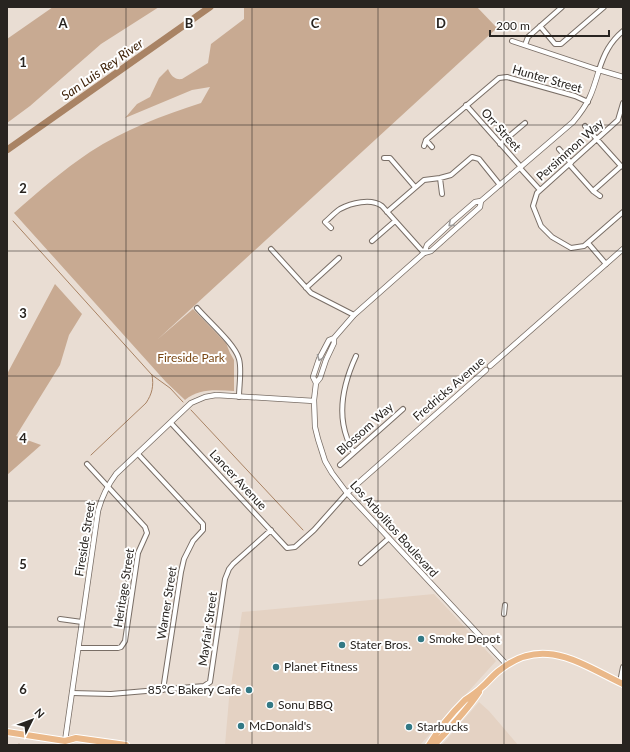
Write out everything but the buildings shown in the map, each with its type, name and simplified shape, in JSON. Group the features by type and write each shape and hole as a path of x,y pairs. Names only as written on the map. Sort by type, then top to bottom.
{"main road":[{"path":"429,745 436,733 465,701 500,670 524,657 543,653 562,655 621,683"},
{"path":"432,745 440,739 470,706 482,687"},
{"path":"458,719 473,694"},
{"path":"440,739 442,733 454,716 453,714"},
{"path":"7,732 65,741 73,745"},
{"path":"65,741 76,738 126,745"}],"street":[{"path":"525,45 528,37 562,7"},
{"path":"540,26 555,44 561,44 604,7"},
{"name":"Los Arbolitos Boulevard","path":"507,665 347,493 331,472 325,461 315,427 314,401 316,383 320,378 334,343 334,338 354,315 424,253 427,245 453,221 475,202 481,201 573,122 588,102 607,49 614,39 622,34"},
{"path":"512,41 623,77"},
{"name":"Hunter Street","path":"426,140 499,78 507,77 575,96 588,102"},
{"name":"Persimmon Way","path":"540,190 618,120 623,103"},
{"name":"Orr Street","path":"466,105 540,190"},
{"path":"500,144 525,122"},
{"path":"585,126 622,167 593,191"},
{"path":"424,146 426,140"},
{"path":"426,140 432,147"},
{"path":"559,150 593,191 600,196"},
{"path":"387,212 424,180 451,175 472,157 479,159 500,185"},
{"path":"384,158 390,158 415,187"},
{"path":"440,178 442,194"},
{"path":"540,190 537,193 534,206 541,226 552,237 571,248 584,246 623,212"},
{"path":"331,228 325,222 339,210 348,206 369,202 377,203 424,253"},
{"path":"372,241 395,221"},
{"path":"588,243 606,264"},
{"path":"271,249 313,294 354,315"},
{"name":"Fredricks Avenue","path":"292,548 314,530 347,493 623,249"},
{"path":"306,288 339,258"},
{"path":"197,308 232,345 239,358 239,397"},
{"path":"354,452 351,450 344,431 342,402 348,372 356,356"},
{"name":"Fireside Street","path":"65,741 98,510 107,485 116,474 191,403 205,397 216,396 314,401"},
{"name":"Blossom Way","path":"340,465 403,409"},
{"name":"Lancer Avenue","path":"171,423 287,548 292,548"},
{"name":"Warner Street","path":"138,454 202,524 203,527 203,530 194,541 184,558 182,565 163,690"},
{"name":"Heritage Street","path":"78,648 118,648 121,647 125,641 138,553 147,533 145,527 87,464"},
{"name":"Mayfair Street","path":"72,693 111,694 163,690 204,686 210,682 227,574 233,564 271,530"},
{"path":"361,563 389,538"},
{"path":"504,614 505,605"},
{"path":"60,619 82,622"},
{"path":"621,683 623,667"}],"shaded area":[{"path":"434,594 496,661 420,745 225,745 229,699 242,612"},
{"path":"479,702 489,711 518,745 442,745"}],"green space":[{"path":"53,7 159,7 101,44 30,106 7,123 7,39"},
{"name":"Fireside Park","path":"244,7 477,7 497,28 158,339 193,309 226,343 234,360 234,391 214,390 196,393 185,400 166,382 14,213 61,173 103,144 144,124 201,103 210,87 192,90 125,118 137,104 150,97 159,78 168,69 170,74 174,77 177,79 182,79 208,63 211,44 244,19"},
{"path":"55,284 82,314 69,335 60,365 16,436 41,445 7,475 7,374"}],"waterway":[{"name":"San Luis Rey River","path":"7,150 210,7"},
{"path":"13,221 152,375 170,388 183,402"},
{"path":"91,455 146,403 152,390 152,375"},
{"path":"191,410 303,530"}],"place":[{"name":"Smoke Depot","path":"421,639"},
{"name":"Stater Bros.","path":"342,645"},
{"name":"Planet Fitness","path":"276,667"},
{"name":"85°C Bakery Cafe","path":"249,690"},
{"name":"Sonu BBQ","path":"270,705"},
{"name":"McDonald's","path":"241,726"},
{"name":"Starbucks","path":"409,727"}]}
